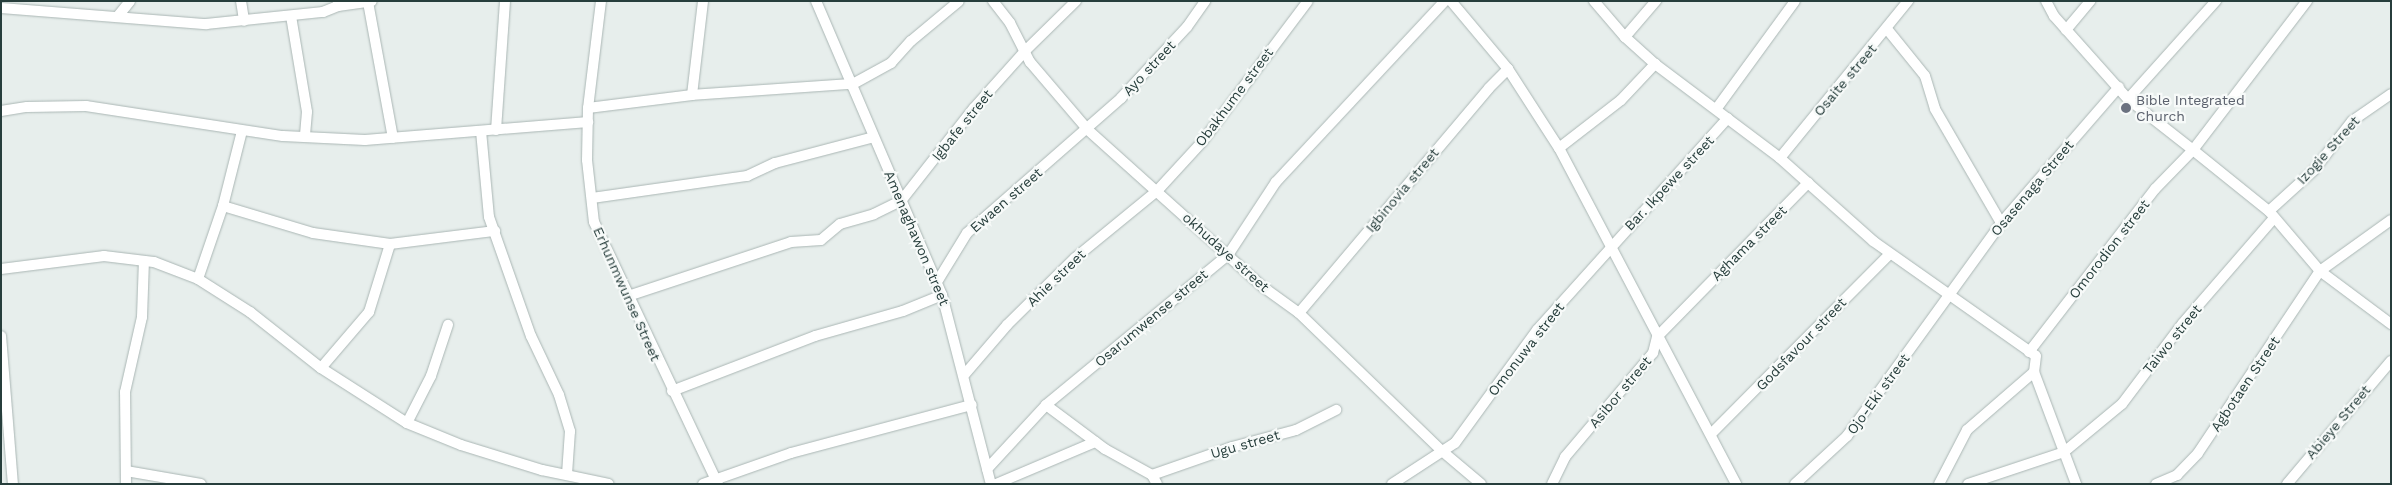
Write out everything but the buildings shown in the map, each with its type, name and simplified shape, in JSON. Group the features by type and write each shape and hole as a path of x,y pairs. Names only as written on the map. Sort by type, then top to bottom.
{"street":[{"path":"118,16 130,1"},
{"path":"241,1 244,21"},
{"path":"1,8 206,24 291,16 338,4 372,1"},
{"path":"496,130 505,1"},
{"name":"Erhunmwunse Street","path":"600,1 588,108 594,222 717,483"},
{"path":"692,95 703,1"},
{"name":"Amenaghawon street","path":"816,1 942,295 965,374 991,484"},
{"path":"588,108 692,95 851,84 891,63 911,41 958,1"},
{"name":"okhudaye street","path":"993,1 1026,50 1030,62 1088,130 1228,255 1299,313 1442,451 1481,484"},
{"name":"Igbafe street","path":"901,201 974,108 1026,50 1076,1"},
{"name":"Ayo street","path":"1088,130 1187,27 1204,1"},
{"name":"Obakhume street","path":"1157,190 1202,142 1308,1"},
{"name":"Osarumwense street","path":"987,469 1046,405 1228,255 1276,182 1445,1"},
{"path":"1451,1 1508,69 1559,148 1736,484"},
{"path":"1594,1 1625,38 1655,64 1717,108 1780,158 1890,254 1951,294 2036,356 2034,372 2076,484"},
{"path":"1625,38 1656,1"},
{"path":"1717,108 1781,23 1795,1"},
{"name":"Osaite street","path":"1780,158 1908,1"},
{"path":"2046,1 2066,30 2128,99 2272,215 2320,271 2391,324"},
{"path":"2066,30 2090,1"},
{"path":"2128,99 2216,1"},
{"name":"Omorodion street","path":"2029,352 2155,189 2193,150 2306,1"},
{"path":"368,2 393,138"},
{"path":"291,16 307,112 305,137"},
{"path":"1887,29 1925,76 1935,109 2001,222"},
{"path":"1559,148 1621,100 1655,64"},
{"name":"Igbinovia street","path":"1299,313 1489,88 1508,69"},
{"name":"Osasenaga Street","path":"1951,294 2001,222 2119,87"},
{"name":"Izogie Street","path":"2272,215 2314,170 2352,121 2391,94"},
{"path":"1,111 27,107 86,106 242,131 305,137 393,138 588,122"},
{"name":"Bar. Ikpewe street","path":"1610,247 1728,118"},
{"name":"Ewaen street","path":"937,282 967,233 1088,130"},
{"path":"198,279 223,206 242,131"},
{"path":"481,131 490,216 494,231 531,336 559,395 570,431 567,474"},
{"path":"592,198 747,176 775,163 874,137"},
{"name":"Aghama street","path":"1690,302 1808,183"},
{"name":"Ahie street","path":"965,374 1007,325 1075,258 1157,190"},
{"path":"628,296 791,242 821,240 840,224 874,214 901,201"},
{"path":"223,206 313,233 390,244 494,231"},
{"name":"Taiwo street","path":"2064,452 2122,404 2183,322 2272,215"},
{"path":"2320,271 2391,220"},
{"path":"321,368 369,312 390,244"},
{"name":"Omonuwa street","path":"1392,484 1455,443 1537,330 1610,247"},
{"name":"Godsfavour street","path":"1711,434 1890,254"},
{"path":"1,269 104,256 144,262 198,279 250,312 321,368 407,423 461,445 609,484"},
{"path":"126,484 125,392 142,317 144,262"},
{"name":"Agbotaen Street","path":"2156,484 2177,475 2198,453 2320,271"},
{"name":"Ojo-Eki street","path":"1795,484 1847,436 1951,294"},
{"path":"672,391 816,336 903,311 942,295"},
{"name":"Asibor street","path":"1552,484 1566,457 1653,353 1657,337 1690,302"},
{"path":"407,423 431,376 448,325"},
{"path":"1,336 13,484"},
{"name":"Abieye Street","path":"2287,484 2391,361"},
{"path":"1939,484 1967,430 2034,372"},
{"path":"703,484 717,483 791,452 972,405"},
{"path":"1046,405 1095,442 1154,479"},
{"name":"Ugu street","path":"1154,479 1232,447 1296,430 1336,410"},
{"path":"996,484 1095,442"},
{"path":"1968,484 2064,452"},
{"path":"126,472 201,484"}],"place":[{"name":"Bible Integrated Church","path":"2126,108"}]}
